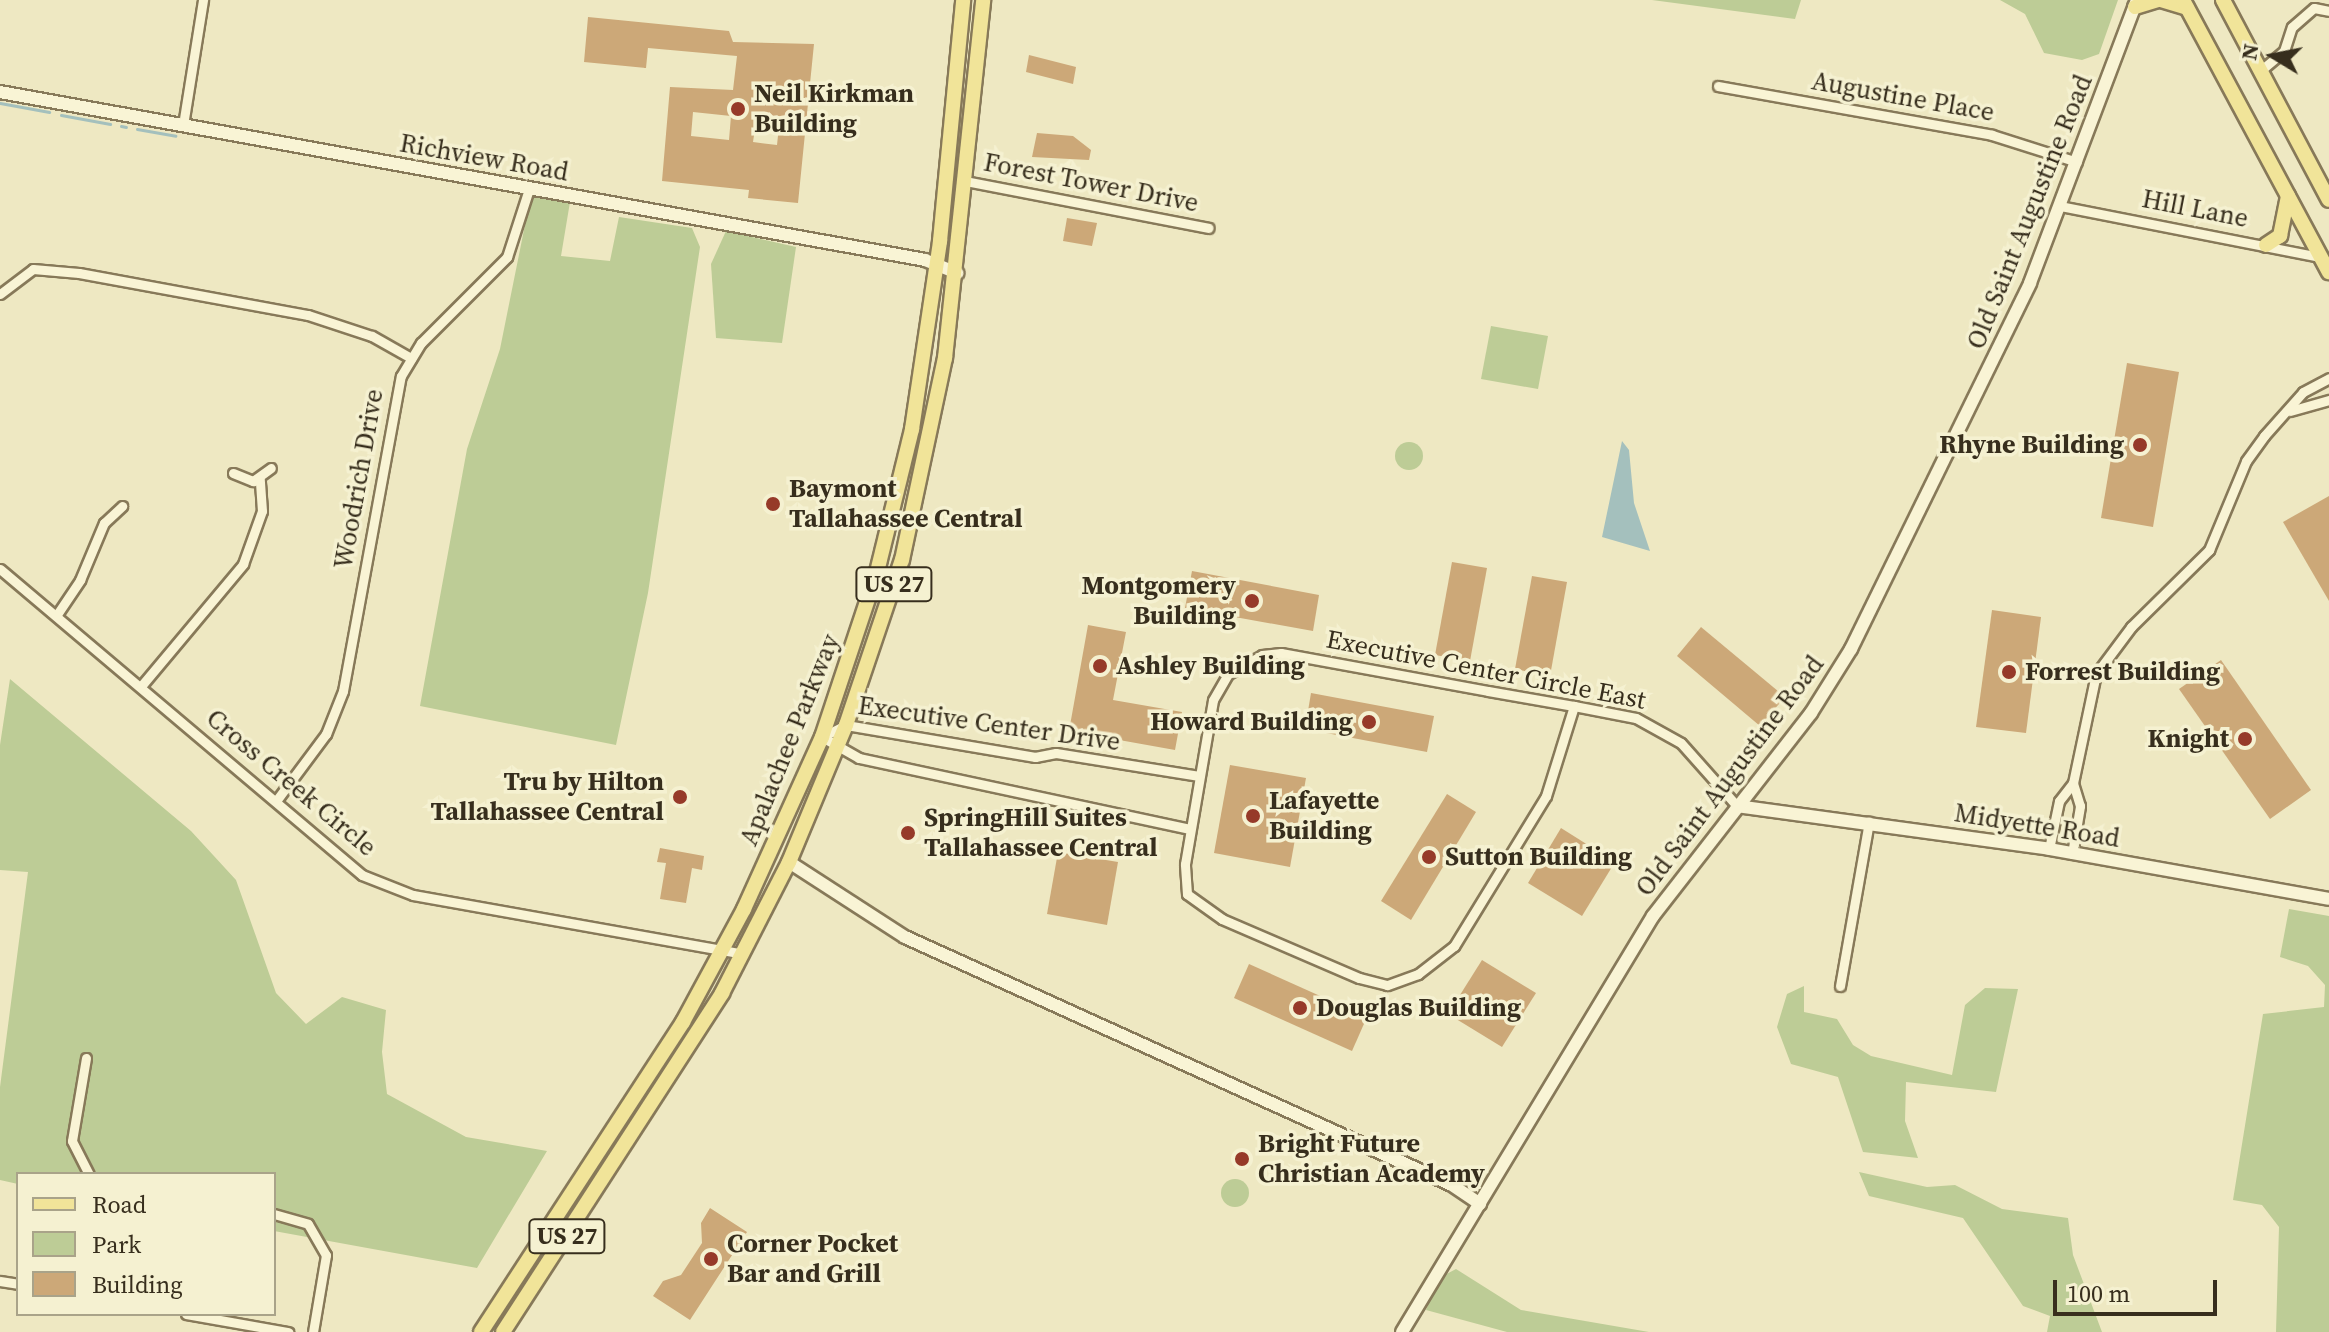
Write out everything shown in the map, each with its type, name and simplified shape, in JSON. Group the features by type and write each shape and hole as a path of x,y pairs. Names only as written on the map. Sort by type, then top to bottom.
{"main road":[{"name":"Apalachee Parkway","path":"481,1332 659,1062 722,951 822,737 899,487 938,265 963,0"},
{"path":"2136,3 2160,0 2185,4 2329,272"},
{"path":"2223,0 2329,200"},
{"name":"Apalachee Parkway","path":"503,1332 660,1096 743,954 789,862 837,750 910,529 958,273 983,1"},
{"path":"961,23 983,1"},
{"path":"2266,245 2280,236 2288,195"},
{"path":"899,487 910,529"}],"street":[{"path":"183,125 203,0"},
{"name":"Old Saint Augustine Road","path":"1402,1332 1631,950 1737,806 1811,713 1851,649 2010,326 2060,206 2136,3"},
{"path":"2260,71 2284,51 2292,27 2313,4 2329,11"},
{"name":"Augustine Place","path":"1718,86 1992,135 2077,162"},
{"name":"Richview Road","path":"0,92 938,265 958,273"},
{"name":"Forest Tower Drive","path":"965,181 1209,228"},
{"name":"Woodrich Drive","path":"276,801 326,734 343,691 394,403 411,358 507,257 519,236 529,189"},
{"name":"Hill Lane","path":"2060,206 2321,257"},
{"path":"0,294 33,269 79,273 308,315 372,336 411,358"},
{"path":"2072,854 2080,806 2073,783 2087,706 2108,654 2209,550 2246,461 2303,392 2329,378"},
{"path":"2290,411 2329,400"},
{"path":"142,685 243,564 262,511 260,479 271,468"},
{"path":"233,473 260,479"},
{"path":"58,613 80,580 104,523 122,506"},
{"name":"Cross Creek Circle","path":"0,569 58,613 340,859 387,887 743,954"},
{"name":"Executive Center Circle East","path":"1199,776 1213,700 1228,674 1243,664 1281,653 1636,718 1671,736 1737,806"},
{"path":"1199,776 1185,888 1203,909 1359,978 1397,983 1433,965 1454,946 1546,796 1574,706"},
{"name":"Executive Center Drive","path":"1190,829 837,750 822,737 846,725 1035,757 1056,753 1199,776"},
{"path":"2049,849 2059,801 2073,783"},
{"name":"Midyette Road","path":"1737,806 2049,849 2329,899"},
{"path":"1840,986 1869,822"},
{"path":"789,862 905,937 1452,1185 1480,1204"},
{"path":"86,1058 72,1141 88,1172"},
{"path":"276,1215 308,1224 326,1255 313,1332"},
{"path":"197,1316 288,1332"}],"green space":[{"path":"1652,0 1801,0 1795,19"},
{"path":"2000,0 2118,0 2099,54 2082,60 2044,53 2025,14"},
{"path":"531,195 570,202 561,256 610,261 619,217 692,228 700,247 648,593 616,745 420,706 467,449 500,349"},
{"path":"726,231 796,247 782,343 716,338 711,264"},
{"path":"1491,326 1548,336 1538,389 1481,379"},
{"path":"1409,442 1419,446 1423,456 1419,466 1409,470 1399,466 1395,456 1399,446"},
{"path":"10,679 191,831 236,880 276,993 306,1024 342,997 386,1010 382,1052 387,1094 466,1137 547,1151 477,1268 276,1231 276,1172 16,1172 16,1184 0,1180 0,1087 28,872 0,870 0,745"},
{"path":"2289,909 2329,916 2329,1332 2276,1332 2279,1227 2262,1205 2233,1200 2263,1014 2324,1007 2325,985 2308,966 2280,957"},
{"path":"1804,986 1804,1012 1837,1019 1853,1045 1871,1056 1952,1075 1965,1005 1985,988 2018,989 1996,1092 1906,1082 1905,1121 1918,1158 1863,1152 1838,1077 1791,1064 1777,1027 1787,994"},
{"path":"1859,1172 1927,1187 1955,1185 2002,1209 2068,1218 2073,1255 2102,1332 2047,1332 2050,1316 2023,1306 1963,1218 1869,1196"},
{"path":"1235,1179 1245,1183 1249,1193 1245,1203 1235,1207 1225,1203 1221,1193 1225,1183"},
{"path":"1456,1269 1521,1310 1649,1332 1507,1332 1426,1310 1439,1278"}],"water":[{"path":"1622,441 1629,450 1634,503 1650,551 1602,537"}],"building":[{"name":"Neil Kirkman Building","path":"588,17 729,31 733,42 814,44 798,203 748,198 749,190 662,181 670,87 733,90 737,56 648,48 646,68 584,62","holes":["693,112 731,116 729,140 691,136","757,115 780,117 777,145 753,142"]},
{"path":"1029,55 1076,67 1073,84 1026,72"},
{"path":"1037,133 1073,136 1091,150 1089,160 1032,157"},
{"path":"1067,218 1097,223 1092,246 1063,241"},
{"name":"Rhyne Building","path":"2127,363 2179,372 2153,527 2101,518"},
{"path":"2329,496 2329,601 2283,522"},
{"path":"1452,562 1487,568 1470,661 1435,655"},
{"name":"Montgomery Building","path":"1192,571 1319,595 1313,631 1185,608"},
{"path":"1532,576 1567,582 1550,676 1515,669"},
{"name":"Forrest Building","path":"1992,610 2041,617 2026,733 1976,727"},
{"name":"Ashley Building","path":"1088,625 1126,632 1113,700 1182,712 1175,750 1069,731"},
{"path":"1701,627 1785,697 1760,726 1677,656"},
{"name":"Knight","path":"2221,660 2311,790 2270,819 2179,689"},
{"name":"Howard Building","path":"1311,693 1434,716 1427,752 1305,729"},
{"name":"Lafayette Building","path":"1230,765 1306,778 1290,867 1214,853"},
{"name":"Sutton Building","path":"1447,794 1476,812 1411,920 1381,901"},
{"path":"1561,828 1615,862 1582,916 1528,883"},
{"path":"660,848 704,856 702,870 692,868 686,903 660,899 666,863 657,862"},
{"path":"1058,852 1118,862 1107,925 1047,914"},
{"path":"1482,960 1536,993 1502,1047 1448,1014"},
{"name":"Douglas Building","path":"1249,964 1367,1017 1352,1051 1234,998"},
{"name":"Corner Pocket Bar and Grill","path":"710,1208 747,1232 690,1320 653,1296 663,1281 681,1275 702,1243 701,1223"}],"waterway":[{"path":"0,103 49,112"},
{"path":"61,115 110,124"},
{"path":"121,126 126,127"},
{"path":"137,129 175,136"}],"place":[{"name":"Neil Kirkman Building","path":"738,109"},
{"name":"Rhyne Building","path":"2140,445"},
{"name":"Baymont Tallahassee Central","path":"773,504"},
{"name":"Montgomery Building","path":"1252,601"},
{"name":"Ashley Building","path":"1100,666"},
{"name":"Forrest Building","path":"2009,672"},
{"name":"Howard Building","path":"1369,722"},
{"name":"Knight","path":"2245,739"},
{"name":"Tru by Hilton Tallahassee Central","path":"680,797"},
{"name":"Lafayette Building","path":"1253,816"},
{"name":"SpringHill Suites Tallahassee Central","path":"908,833"},
{"name":"Sutton Building","path":"1429,857"},
{"name":"Douglas Building","path":"1300,1008"},
{"name":"Bright Future Christian Academy","path":"1242,1159"},
{"name":"Corner Pocket Bar and Grill","path":"711,1259"}]}
